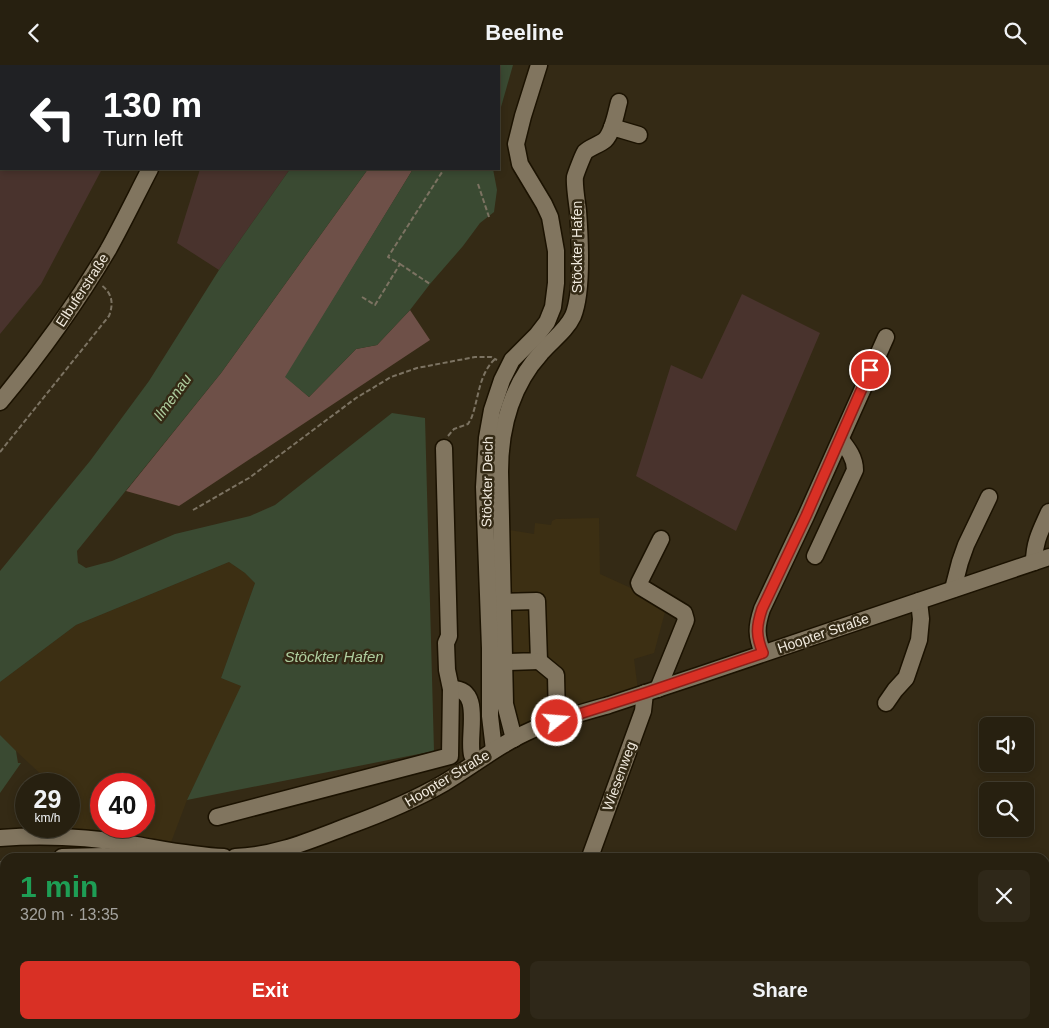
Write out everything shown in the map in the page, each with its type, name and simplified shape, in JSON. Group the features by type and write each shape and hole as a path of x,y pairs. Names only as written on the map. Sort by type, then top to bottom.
{"street":[{"name":"Stöckter Deich","path":"494,751 490,717 490,648 484,487 487,438 502,362 542,329 550,316 555,298 557,267 550,217 520,164 516,144 539,65"},
{"path":"619,101 612,127 639,135"},
{"name":"Stöckter Hafen","path":"514,739 505,704 500,463 502,439 508,411 520,382 540,354 565,328 573,316 579,279 579,237 575,177 585,153 605,140 612,127"},
{"name":"Elbuferstraße","path":"0,402 55,332 90,279 122,224 149,170"},
{"path":"763,653 758,641 757,623 762,609 886,337"},
{"path":"815,556 855,470 850,451 840,440"},
{"path":"217,817 450,756 451,689 447,670 446,643 449,636 444,448"},
{"path":"953,589 966,545 989,497"},
{"path":"1042,559 1034,550 1037,538 1049,512"},
{"name":"Wiesenweg","path":"591,853 643,711 686,620 686,615 680,609 641,587 640,583 661,539"},
{"name":"Hoopter Straße","path":"270,853 298,845 414,800 514,739 534,729 1042,559"},
{"path":"503,602 537,601 539,661"},
{"path":"886,703 906,678 919,640 921,619 919,601"},
{"path":"504,662 539,661 556,675 557,721"},
{"path":"451,689 463,691 470,699 472,705 472,755 476,762"},
{"path":"0,838 106,840 184,853"},
{"path":"127,853 129,843"}],"path":[{"path":"430,284 388,257 443,170"},
{"path":"478,184 489,217"},
{"path":"362,297 375,305 400,264"},
{"path":"0,452 109,316 112,305 110,295 104,287 90,279"},
{"path":"193,510 249,478 356,398 392,377 416,368 476,357 491,357 502,362"},
{"path":"444,448 447,438 454,429 468,424 471,419 483,375 487,368 502,362"}],"shaded area":[{"path":"0,170 101,170 41,284 0,334"},
{"path":"200,170 289,170 219,270 177,243"},
{"path":"367,170 412,170 286,377 309,397 356,349 377,345 410,310 430,340 179,506 126,491 221,373"},
{"path":"742,294 820,333 736,531 636,476 671,365 702,379"},
{"path":"599,518 600,574 633,589 665,612 654,653 634,659 638,690 504,735 497,528 534,534 535,523 551,525 552,521 556,519"},
{"path":"229,562 255,583 221,678 242,686 187,800 170,845 114,838 155,838 155,773 90,773 90,835 80,834 80,773 40,773 0,735 0,682 76,625"}],"water":[{"path":"500,65 513,65 500,110"},
{"name":"Stöckter Hafen","path":"289,170 367,170 221,373 77,551 78,563 86,568 112,561 175,534 250,516 275,505 392,413 425,418 434,751 187,800 241,686 221,678 255,583 229,562 76,625 0,682 0,571 90,461 149,381 219,270"},
{"path":"412,170 493,170 497,190 494,212 480,223 410,310 377,345 356,349 309,397 285,377"},
{"path":"0,735 16,751 18,763 21,763 0,793"}],"route":[{"path":"557,721 763,653 758,641 757,623 762,609 806,516 870,370"}],"water label":[{"name":"Ilmenau","path":"172,397"}]}
